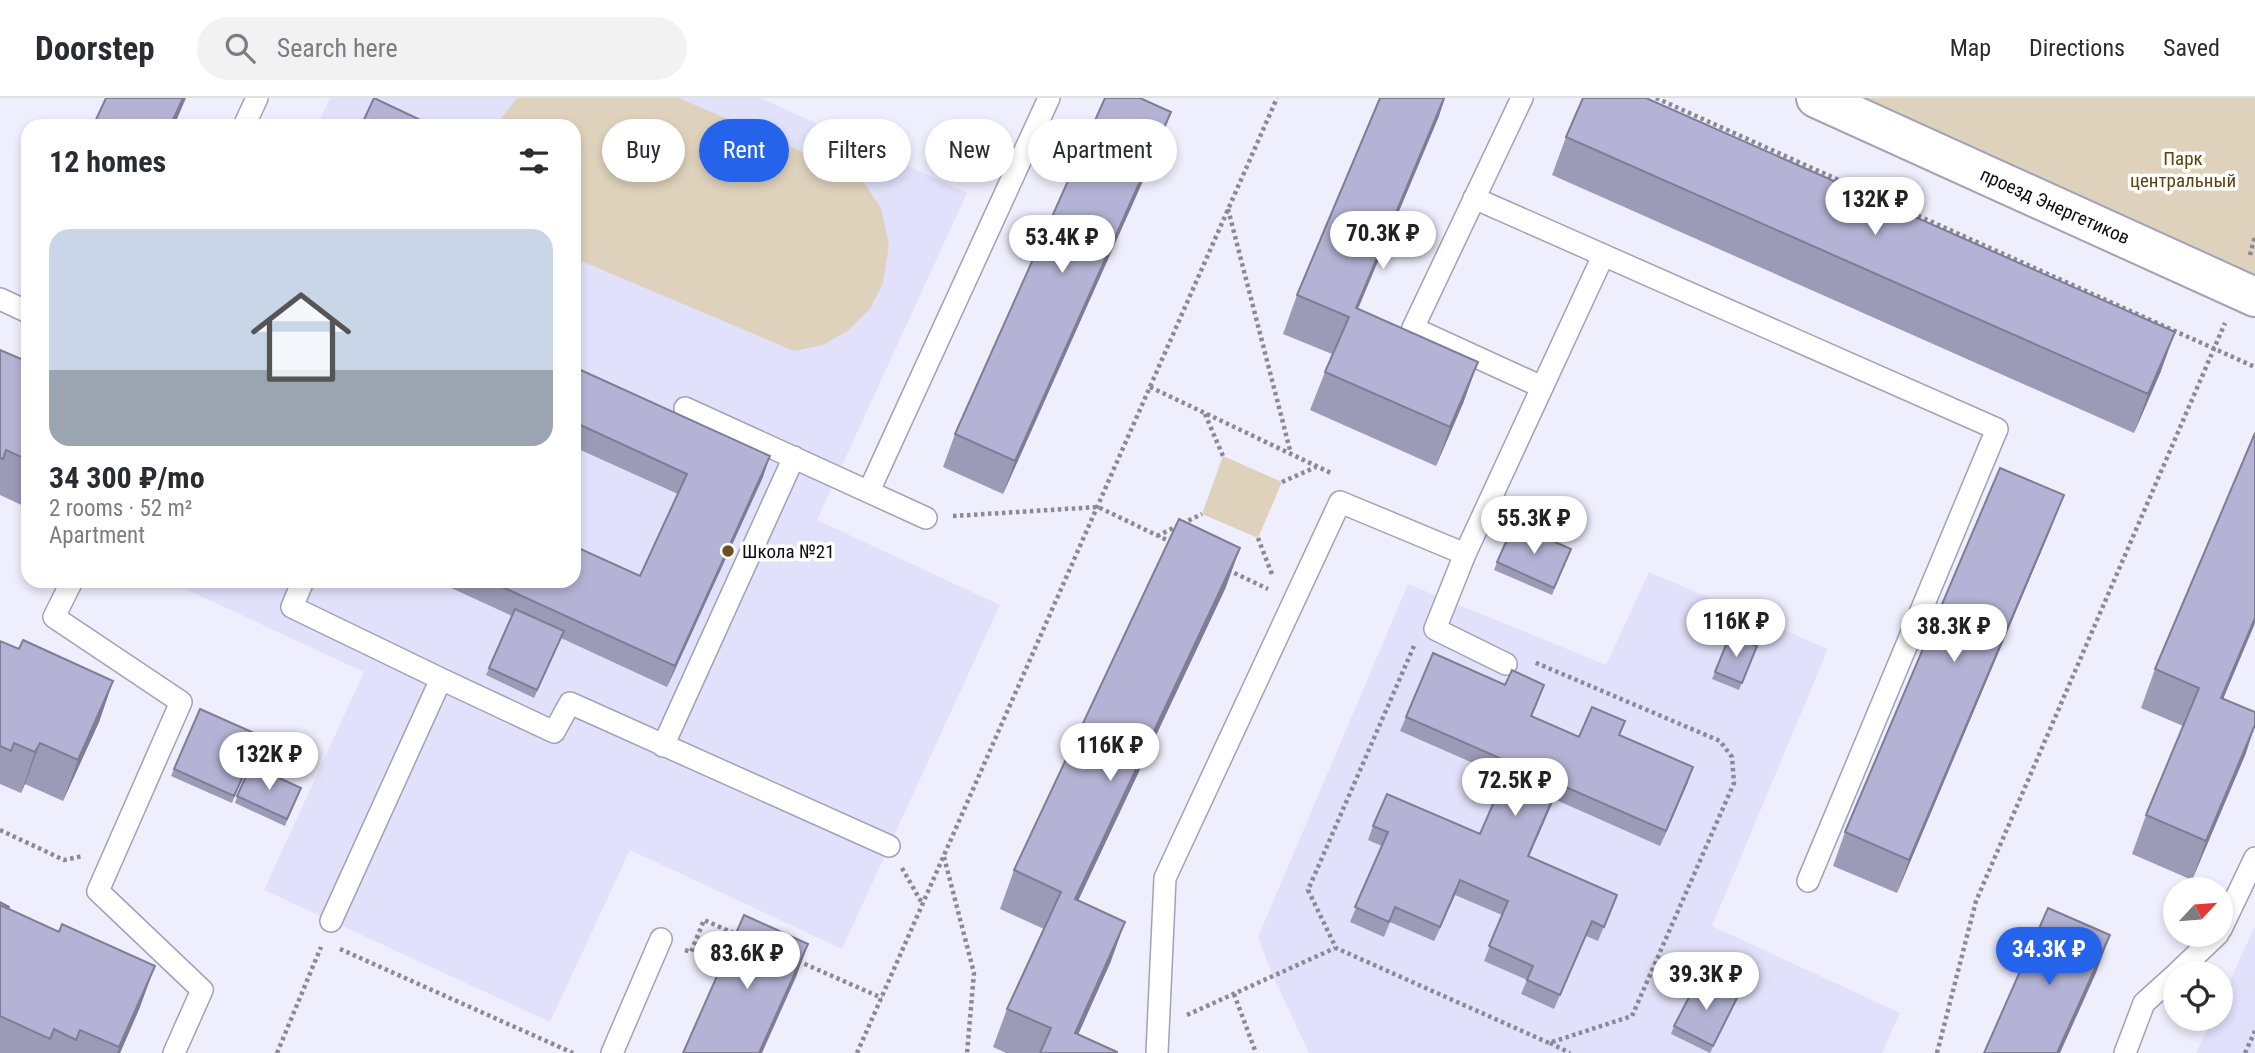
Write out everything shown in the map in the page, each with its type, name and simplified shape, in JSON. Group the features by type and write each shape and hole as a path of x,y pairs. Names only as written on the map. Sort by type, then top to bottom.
{"street":[{"name":"проезд Энергетиков","path":"1816,98 2246,294"}],"lane":[{"path":"247,119 257,98"},
{"path":"869,491 1049,98"},
{"path":"1522,98 1413,328 1542,387"},
{"path":"1474,198 1997,429 1808,881"},
{"path":"1506,664 1435,629 1465,554 1603,256"},
{"path":"0,299 21,309"},
{"path":"685,408 926,518"},
{"path":"663,746 794,457"},
{"path":"1157,1053 1165,878 1287,598 1340,502 1465,554"},
{"path":"68,588 54,617 181,702 97,891 202,990 174,1053"},
{"path":"300,588 292,607 554,732 570,703 889,846"},
{"path":"331,921 441,678"},
{"path":"2233,904 2255,858"},
{"path":"612,1053 662,939"},
{"path":"2190,961 2204,947"},
{"path":"2125,1053 2144,1003 2163,986"}],"path":[{"path":"1656,98 2255,367"},
{"path":"857,1053 1275,99"},
{"path":"1228,209 1291,454"},
{"path":"1937,1053 1976,901 2215,350 2246,294"},
{"path":"1150,387 1333,474 1328,486"},
{"path":"1205,413 1223,456"},
{"path":"1282,482 1317,467"},
{"path":"926,518 1098,507 1182,547"},
{"path":"1157,536 1202,514"},
{"path":"1258,538 1287,598"},
{"path":"1218,565 1287,598"},
{"path":"1435,629 1422,629 1308,890 1336,948 1570,1053"},
{"path":"1506,664 1528,660 1720,741 1732,757 1734,783 1632,1016 1549,1043"},
{"path":"0,830 64,860 91,855 111,860"},
{"path":"889,846 923,905"},
{"path":"944,856 974,973 967,1053"},
{"path":"662,939 691,952 704,920 742,937"},
{"path":"278,1053 331,921"},
{"path":"323,942 573,1053"},
{"path":"1158,1029 1336,948"},
{"path":"793,959 882,998"},
{"path":"1234,994 1256,1053"},
{"path":"2245,1053 2255,1031"}],"shaded area":[{"name":"Школа №21","path":"330,98 761,98 807,119 803,119 803,182 911,182 911,167 925,174 925,182 943,182 967,193 817,520 1000,605 842,949 630,850 550,1022 264,890 364,672 183,588 581,588 581,119 320,119"},
{"path":"1649,572 1828,649 1712,926 1900,1013 1882,1053 1309,1053 1258,937 1408,584 1606,665"},
{"path":"2255,926 2255,1053 2196,1053 2206,1031 2233,1031 2233,974"}],"green space":[{"path":"517,98 679,98 727,119 699,119 699,182 789,182 789,146 803,152 803,182 863,182 881,208 889,245 883,283 870,309 849,330 823,345 794,351 581,261 581,119 501,119"},
{"name":"Парк центральный","path":"1851,98 2255,98 2255,279"},
{"path":"1223,456 1282,482 1258,538 1202,514"}],"building":[{"path":"106,98 183,98 173,119 96,119"},
{"path":"374,98 418,119 364,119"},
{"path":"1105,98 1140,98 1171,112 1168,119 1096,119"},
{"path":"1380,98 1444,98 1356,308 1478,362 1450,427 1325,372 1349,317 1297,295"},
{"path":"1583,98 1646,98 2175,332 2148,394 1566,137"},
{"path":"1068,182 1140,182 1015,461 955,434"},
{"path":"0,350 21,359 21,457 6,450 3,459 0,458"},
{"path":"581,370 770,456 675,666 504,588 581,588 581,549 640,576 687,474 581,425"},
{"path":"2255,433 2255,618 2221,698 2255,712 2255,725 2206,841 2146,815 2199,688 2155,669"},
{"path":"2000,468 2064,495 1909,860 1845,832"},
{"path":"1179,519 1240,548 1075,899 1125,922 1075,1033 1117,1053 1040,1053 1051,1028 1007,1009 1061,892 1014,870"},
{"path":"1514,524 1571,549 1554,588 1497,562"},
{"path":"515,609 564,631 537,690 489,668"},
{"path":"1730,635 1757,646 1742,683 1715,672"},
{"path":"23,640 113,681 78,760 40,743 35,752 14,743 11,751 0,746 0,641 19,649"},
{"path":"1433,653 1505,685 1512,670 1544,685 1531,716 1579,737 1592,707 1625,721 1619,735 1693,767 1666,831 1559,784 1528,856 1617,895 1604,927 1592,921 1560,995 1527,980 1533,966 1489,946 1508,901 1460,880 1440,927 1395,907 1389,922 1355,907 1388,832 1373,826 1387,794 1480,834 1511,763 1406,717"},
{"path":"200,709 261,736 234,796 174,769"},
{"path":"251,765 301,788 287,819 237,796"},
{"path":"0,905 59,932 62,924 155,966 119,1047 80,1030 76,1040 54,1029 50,1039 0,1016"},
{"path":"2048,908 2110,935 2057,1053 1984,1053"},
{"path":"744,915 808,944 759,1053 683,1053"},
{"path":"1699,978 1737,998 1713,1046 1674,1026"}],"place":[{"name":"Школа №21","path":"728,551"}]}
